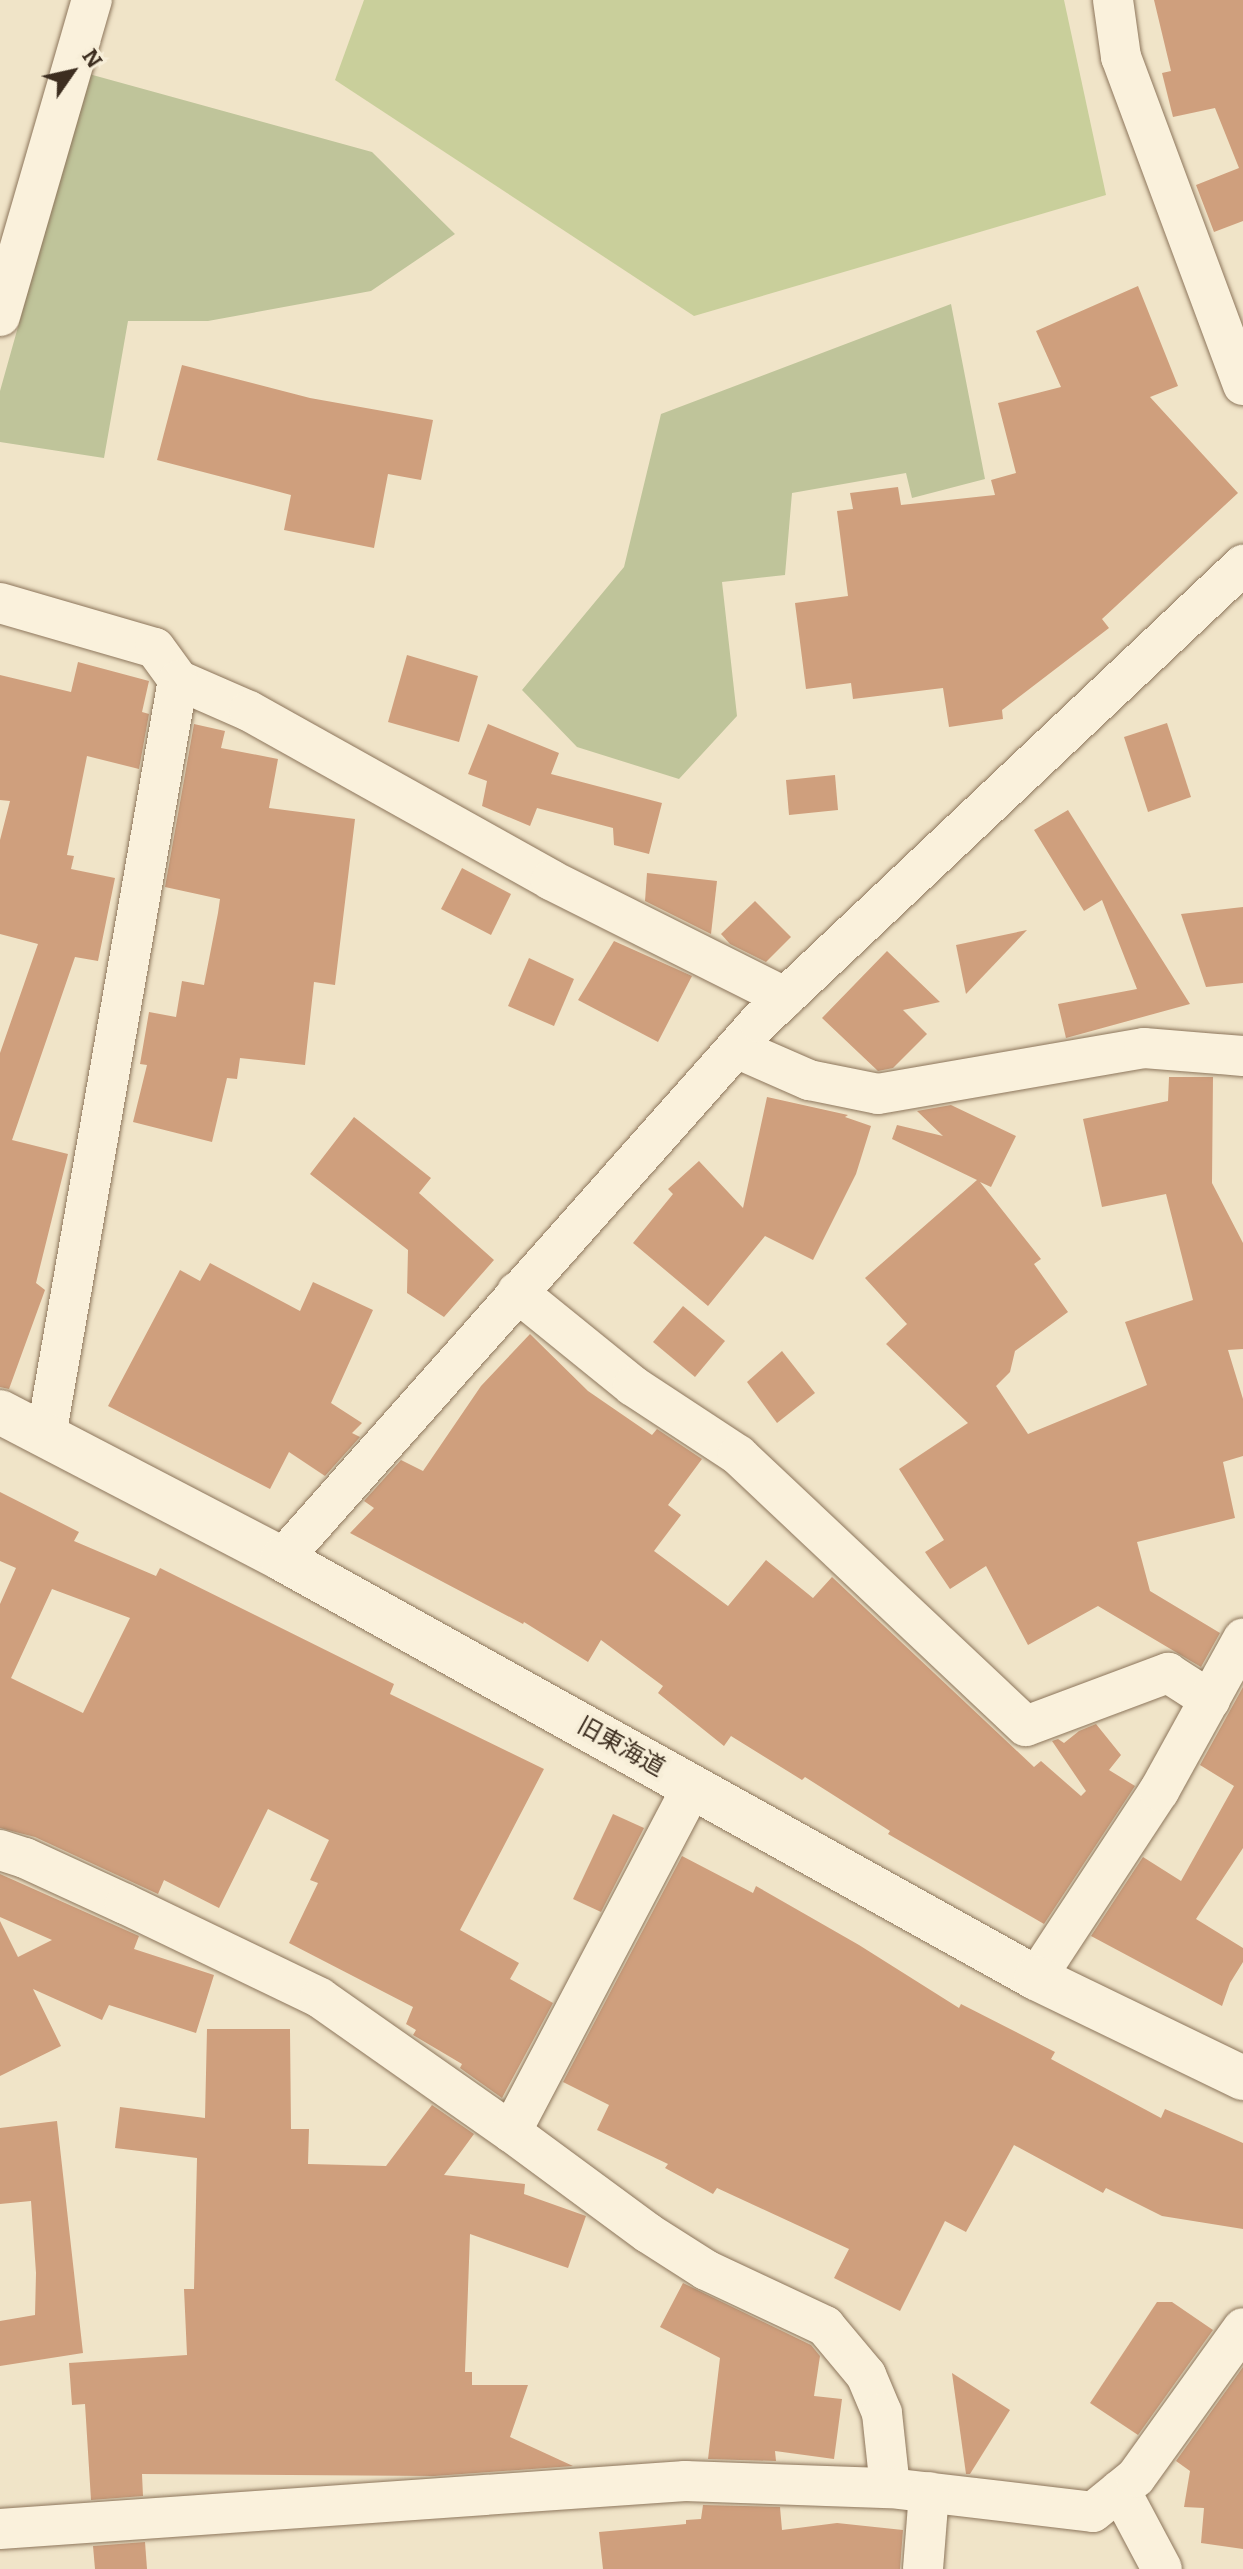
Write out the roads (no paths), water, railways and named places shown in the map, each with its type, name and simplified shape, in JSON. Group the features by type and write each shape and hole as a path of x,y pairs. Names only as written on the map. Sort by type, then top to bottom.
{"street":[{"path":"0,316 92,0"},
{"path":"1113,0 1121,57 1243,385"},
{"path":"282,1559 517,1292 785,997 1243,565"},
{"path":"0,603 155,648 178,680 249,711 551,880 785,997"},
{"path":"46,1436 178,680"},
{"path":"736,1048 809,1080 878,1094 1144,1048 1243,1056"},
{"path":"517,1292 633,1386 738,1455 1026,1726 1168,1673 1210,1700"},
{"name":"旧東海道","path":"0,1412 282,1559 1036,1978 1243,2078"},
{"path":"1036,1978 1159,1791 1243,1639"},
{"path":"511,2132 692,1787"},
{"path":"0,1850 111,1897 320,1998 648,2233 706,2270 825,2326 866,2375 882,2413 890,2488"},
{"path":"0,2529 685,2481 890,2488 1093,2512 1136,2477 1243,2328"},
{"path":"1120,2490 1162,2569"},
{"path":"923,2569 929,2492"}]}
